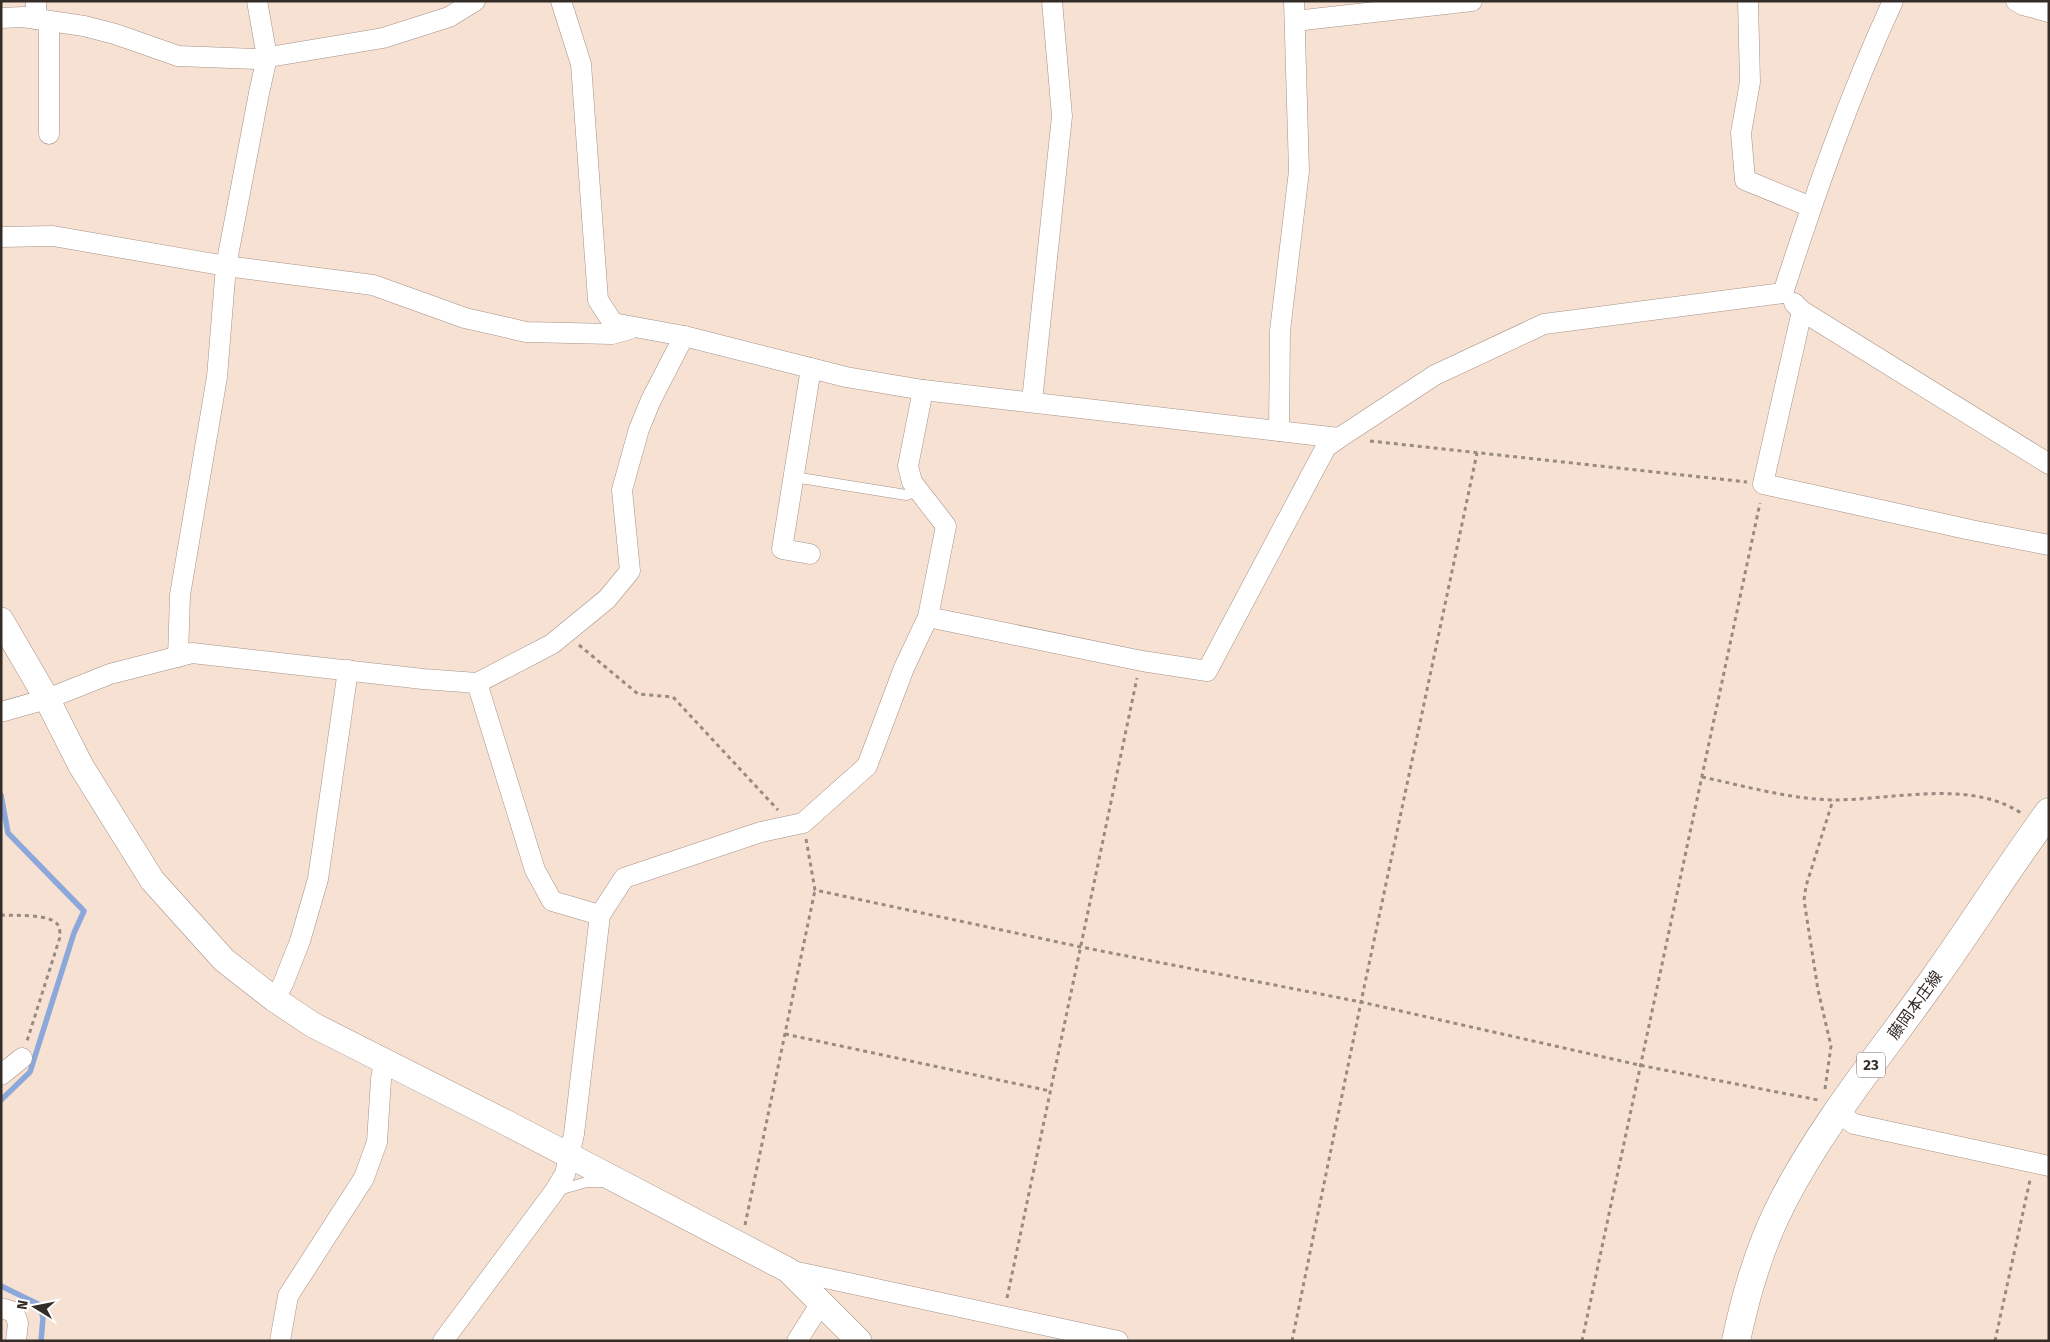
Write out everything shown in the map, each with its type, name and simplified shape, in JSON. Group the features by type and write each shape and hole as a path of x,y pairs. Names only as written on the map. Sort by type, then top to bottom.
{"main road":[{"name":"藤岡本庄線","path":"1736,1341 1744,1302 1761,1252 1782,1203 1806,1161 1830,1106 1932,982 2044,819"}],"street":[{"path":"178,657 180,595 217,377 226,266 258,93 267,57 257,1"},
{"path":"1,18 41,14 115,34 178,56 257,59 382,38 449,17 474,1"},
{"path":"561,1 581,64 598,300 613,323 684,336 846,376 923,390 1032,401 1151,417 1339,438"},
{"path":"1032,401 1062,116 1052,1"},
{"path":"1279,430 1280,331 1299,172 1294,1"},
{"path":"1296,21 1472,1"},
{"path":"1748,1 1750,82 1741,133 1745,180 1812,207"},
{"path":"1783,293 1852,96 1893,1"},
{"path":"2016,1 2023,5 2049,12"},
{"path":"41,14 48,134"},
{"path":"1,237 54,236 226,266 373,285 465,318 526,332 612,334 635,327"},
{"path":"1783,293 1802,311 2049,464"},
{"path":"928,617 1142,661 1207,671 1326,447 1435,375 1544,324 1783,293"},
{"path":"1802,311 1763,484 1971,530 2049,545"},
{"path":"1,712 47,699 110,674 192,654 477,682 552,644 607,600 630,571 622,490 639,429 651,400 684,336"},
{"path":"810,554 782,549 811,368"},
{"path":"443,1341 554,1192 565,1174 574,1134 600,915 624,878 761,832 797,824 867,766 904,668 928,617 946,526 912,482 908,466 923,390"},
{"path":"1,620 47,699 82,766 152,880 224,960 274,999 313,1025 788,1270 1118,1341"},
{"path":"274,999 283,984 300,941 318,879 348,670"},
{"path":"477,682 535,870 552,901 600,915"},
{"path":"1,1075 22,1058"},
{"path":"280,1341 288,1296 364,1178 377,1142 381,1079 384,1062"},
{"path":"1830,1106 1854,1124 2041,1164"},
{"path":"788,1270 859,1341"},
{"path":"797,1341 821,1303"},
{"path":"1,1308 14,1312 18,1323 16,1341"}],"lane":[{"path":"794,477 906,495 919,490"},
{"path":"554,1192 586,1182 605,1182 628,1186"}],"path":[{"path":"1339,438 1763,484 1582,1341"},
{"path":"1292,1341 1361,1002 1477,453"},
{"path":"565,634 638,694 673,697 797,824 815,890 740,1245"},
{"path":"1003,1316 1142,661"},
{"path":"1702,777 1798,797 1834,800 1944,794 1965,796 1987,799 2044,819"},
{"path":"815,890 1080,947 1361,1002 1830,1106 1831,1046 1818,990 1804,900 1806,886 1834,800"},
{"path":"1,915 44,917 53,920 60,926 60,937 22,1058"},
{"path":"785,1034 1050,1092"},
{"path":"1995,1341 2041,1164"}],"waterway":[{"path":"1,795 8,833 84,911 74,933 30,1072 1,1100"},
{"path":"1,1286 40,1305 43,1318 41,1341"}]}
